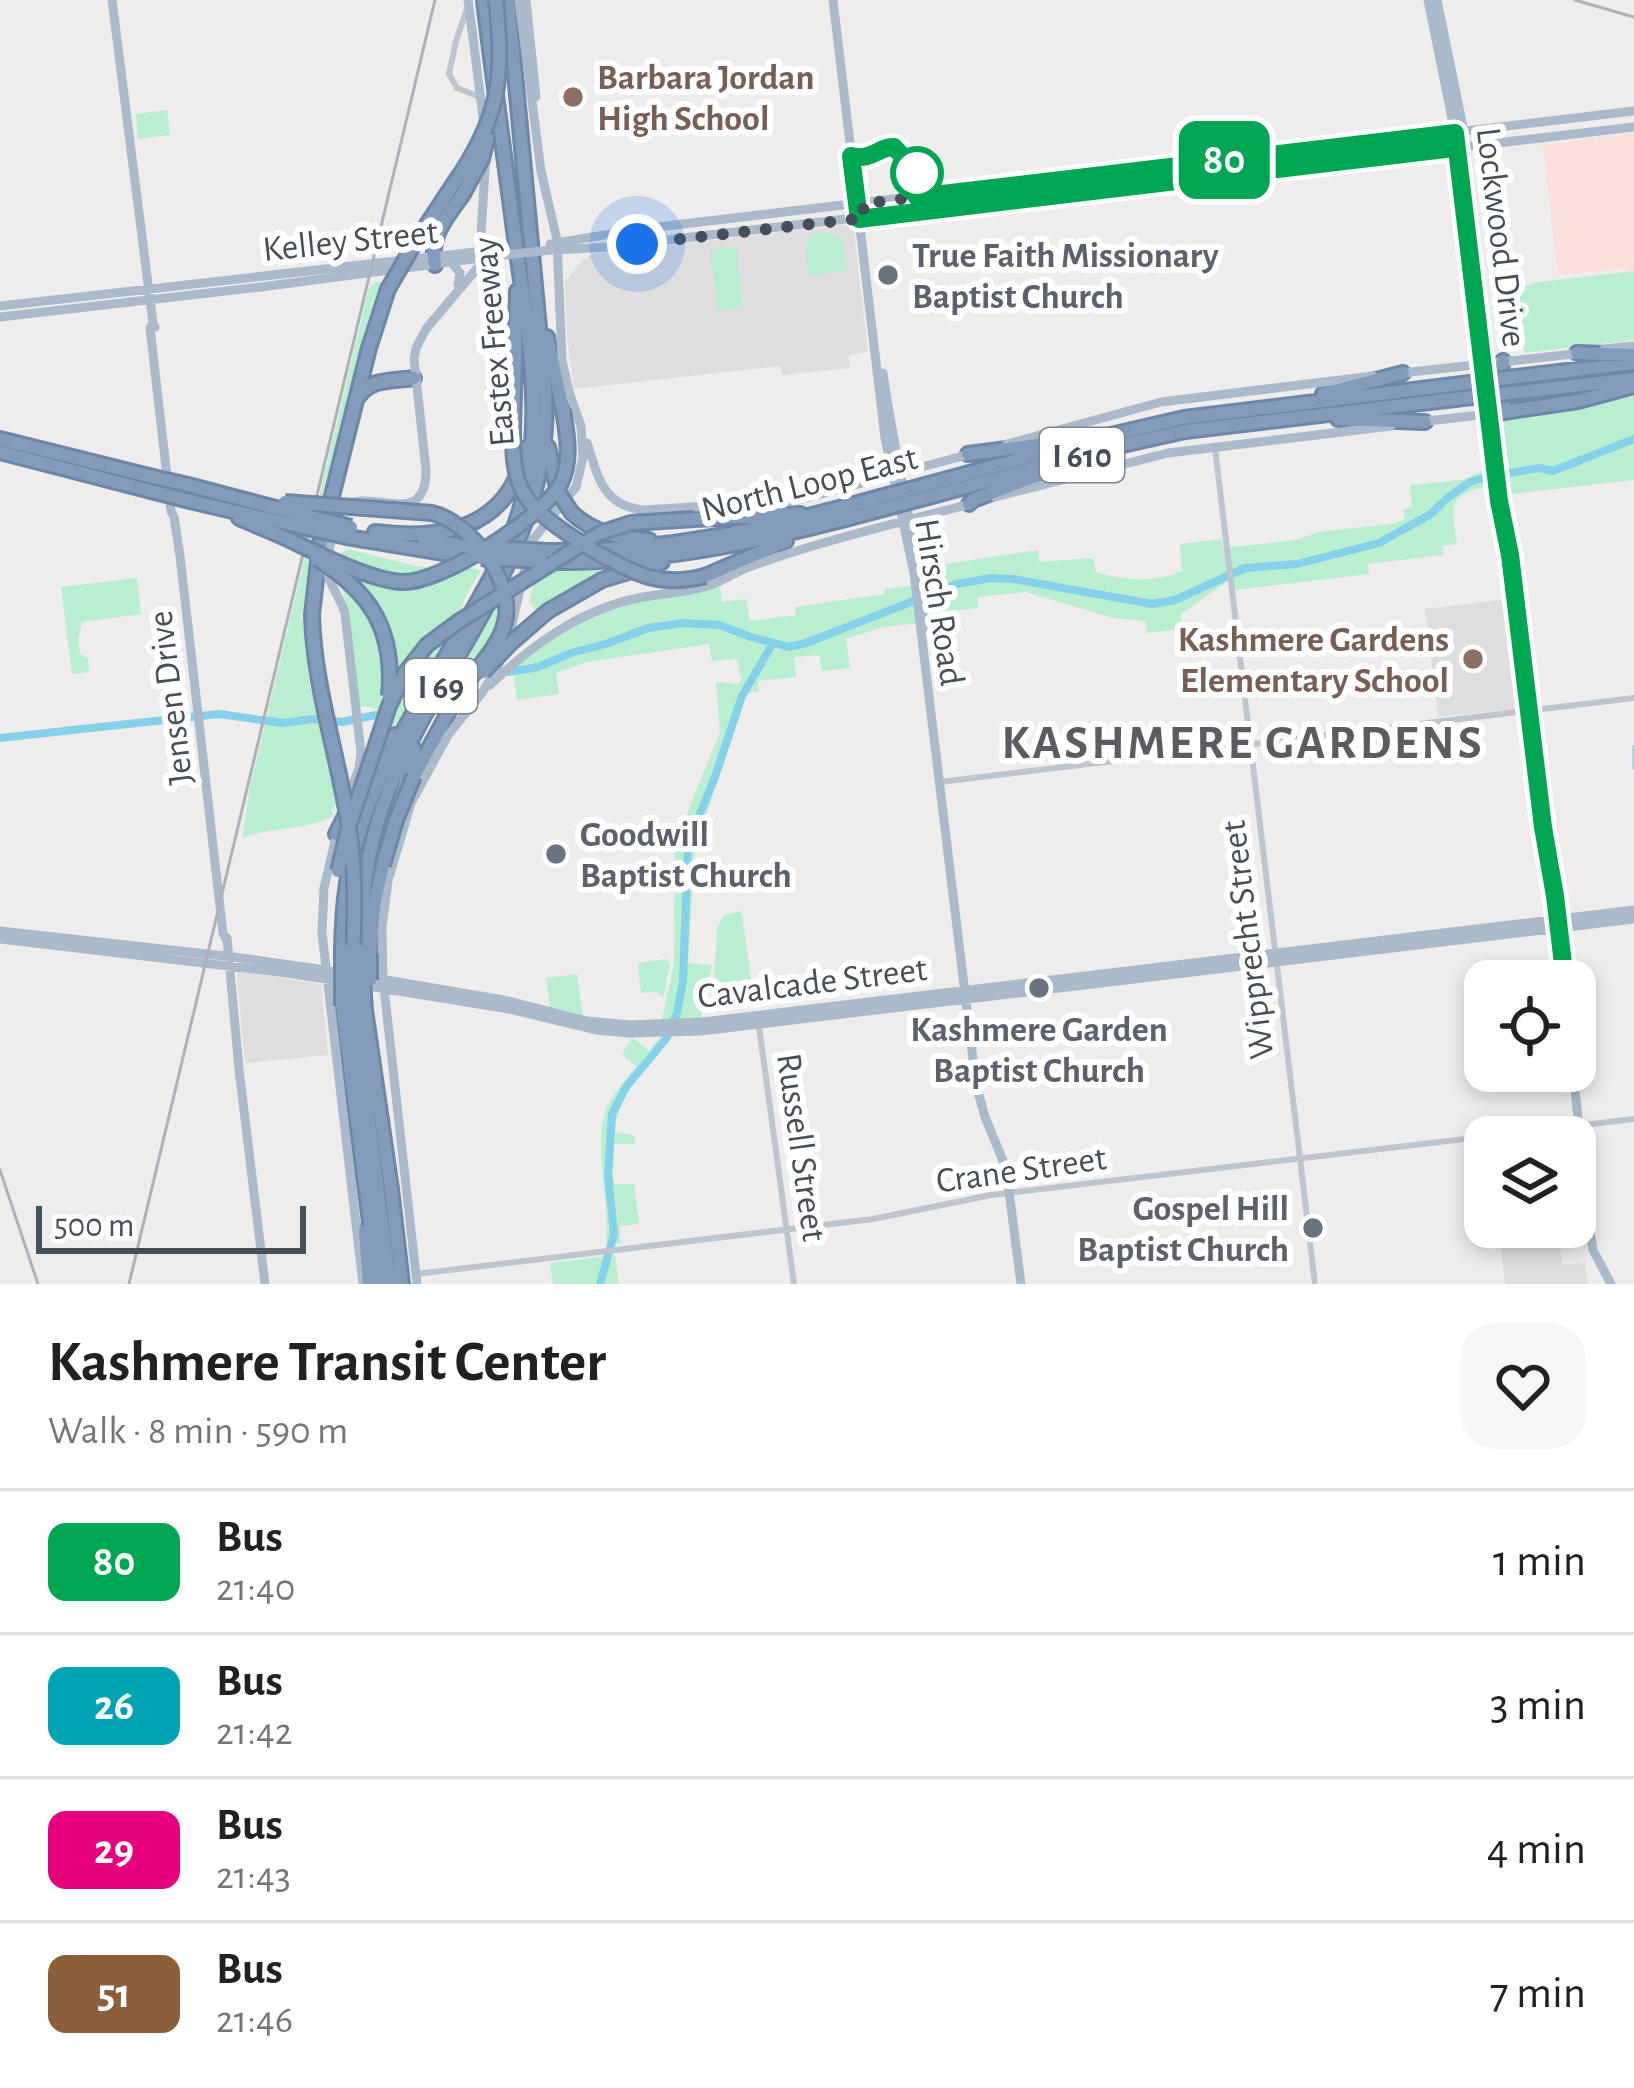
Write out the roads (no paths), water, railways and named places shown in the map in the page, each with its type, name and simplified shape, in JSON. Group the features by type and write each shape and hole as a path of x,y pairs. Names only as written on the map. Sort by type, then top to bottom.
{"highway":[{"name":"Eastex Freeway","path":"411,1281 394,1211 362,1009 332,974 340,948 346,885 363,821 388,764 490,579 519,514 533,449 533,387 515,236 479,28 484,0"},
{"path":"434,261 438,230 458,189 482,159 498,94 496,0"},
{"name":"Eastex Freeway","path":"378,1284 370,1212 362,1009 374,955 364,884 378,822 397,771 523,532 538,485 546,429 516,22 508,0"},
{"name":"I 69","path":"362,1009 353,856 317,683 312,615 320,544 377,316 416,241 458,189"},
{"path":"515,236 512,429 518,478 527,499 544,518 638,574 676,581 705,576 836,515"},
{"path":"0,440 280,517 386,579 408,582 436,575 531,517 562,480 568,458 563,410 535,289"},
{"path":"1577,353 1634,355"},
{"name":"North Loop East","path":"1509,386 1634,355"},
{"path":"1490,360 1500,372 1507,408 1502,415"},
{"path":"1291,411 1403,373"},
{"path":"358,397 370,385 414,378"},
{"path":"1502,415 1578,401 1634,383"},
{"name":"North Loop East","path":"280,517 463,551 637,559 836,515 1105,443 1291,411 1471,390 1634,383"},
{"path":"375,532 424,535 449,531 472,524 496,507 521,467 533,387"},
{"path":"1291,411 1425,422"},
{"path":"546,429 552,474 572,513 614,536 702,546"},
{"path":"968,454 1105,443"},
{"path":"969,504 1105,443"},
{"path":"0,452 154,484"},
{"path":"192,494 280,517 425,512 448,518 468,532 498,577 506,612 499,638 438,729 414,776 396,820 387,862"},
{"path":"340,948 338,871 348,829 402,679 434,638 606,530 638,522 836,515"},
{"path":"280,517 370,605 389,654 386,715"},
{"name":"North Loop East","path":"349,532 375,532 463,551"},
{"path":"461,695 548,611 617,574 702,546"},
{"path":"374,955 374,905 406,775 445,680"},
{"path":"337,829 430,685"},
{"path":"362,1009 389,1284"},
{"path":"366,1284 365,1228 370,1212"}],"main road":[{"name":"Jensen Drive","path":"112,0 228,933 265,1284"},
{"path":"332,974 324,952 324,888 337,829 361,760 346,614 327,575 329,545 340,509 349,503 401,504 412,501 424,487 414,358 420,338 479,266 486,163 479,28 470,0"},
{"path":"522,0 516,22 541,171 554,217 562,361 569,395 605,490 620,504 635,509 778,503 1161,402 1577,353"},
{"path":"522,0 536,90 536,132"},
{"name":"Hirsch Road","path":"836,0 880,400 895,474"},
{"name":"Lockwood Drive","path":"1432,0 1460,132 1490,360 1502,415 1501,479 1557,960"},
{"name":"Kelley Street","path":"554,247 641,229 1634,111"},
{"name":"Kelley Street","path":"434,261 554,247 632,244 1634,127"},
{"path":"461,254 474,244 481,220"},
{"name":"Kelley Street","path":"0,306 149,294 479,255"},
{"path":"452,297 479,255"},
{"path":"452,262 460,273 458,285"},
{"name":"Kelley Street","path":"0,317 149,294"},
{"name":"Hirsch Road","path":"877,349 900,523 919,588"},
{"path":"1455,418 1475,412 1479,405 1476,374 1467,366"},
{"path":"880,400 891,434"},
{"path":"387,862 432,760 454,725 534,646 600,609 712,584 838,539 1123,463 1215,446 1502,415"},
{"path":"482,693 508,642 531,542 580,477 581,426"},
{"path":"912,470 913,500 924,516"},
{"path":"872,480 883,484 900,523"},
{"path":"914,542 915,526 924,516"},
{"name":"Hirsch Road","path":"900,523 914,542 978,1096 1013,1193 1024,1284"},
{"name":"Cavalcade Street","path":"0,935 332,974 486,1000 588,1025 672,1028 1630,915"},
{"path":"324,952 338,963 367,968 378,963 374,955"},
{"path":"362,1009 391,997 401,987 374,955"},
{"path":"366,1284 362,1009 383,984 374,955"},
{"path":"486,1000 492,984"},
{"path":"362,1009 411,1281"},
{"path":"1596,1248 1614,1284"}],"street":[{"path":"470,0 449,69 453,84 480,97"},
{"path":"465,91 478,78"},
{"name":"Wipprecht Street","path":"1215,446 1315,1284"},
{"path":"943,782 1634,698"},
{"name":"Russell Street","path":"759,1021 794,1284"},
{"name":"Crane Street","path":"1596,1124 1634,1119"},
{"name":"Crane Street","path":"411,1281 891,1216 1013,1193 1464,1140"}],"waterway":[{"path":"509,672 538,667 648,628 683,623 719,625 789,647 957,584 991,578 1152,604 1175,600 1245,568 1297,564 1379,543 1431,514 1470,482 1539,468 1553,471 1634,439"},
{"path":"600,1284 614,1234 608,1174 612,1114 626,1087 666,1039 677,1013 683,981 688,843 742,696 773,643"},
{"path":"0,738 219,714 283,723 342,722 376,715"},
{"path":"1634,746 1634,768"}],"railway":[{"path":"129,1284 435,0"},
{"path":"1575,0 1634,17"},
{"path":"0,1170 38,1284"}],"place":[{"name":"Barbara Jordan High School","path":"573,97"},
{"name":"True Faith Missionary Baptist Church","path":"888,275"},
{"name":"Kashmere Gardens Elementary School","path":"1473,659"},
{"name":"Goodwill Baptist Church","path":"556,854"},
{"name":"Kashmere Garden Baptist Church","path":"1039,988"},
{"name":"Gospel Hill Baptist Church","path":"1313,1228"}],"district":[{"name":"KASHMERE GARDENS","path":"1243,741"}]}
